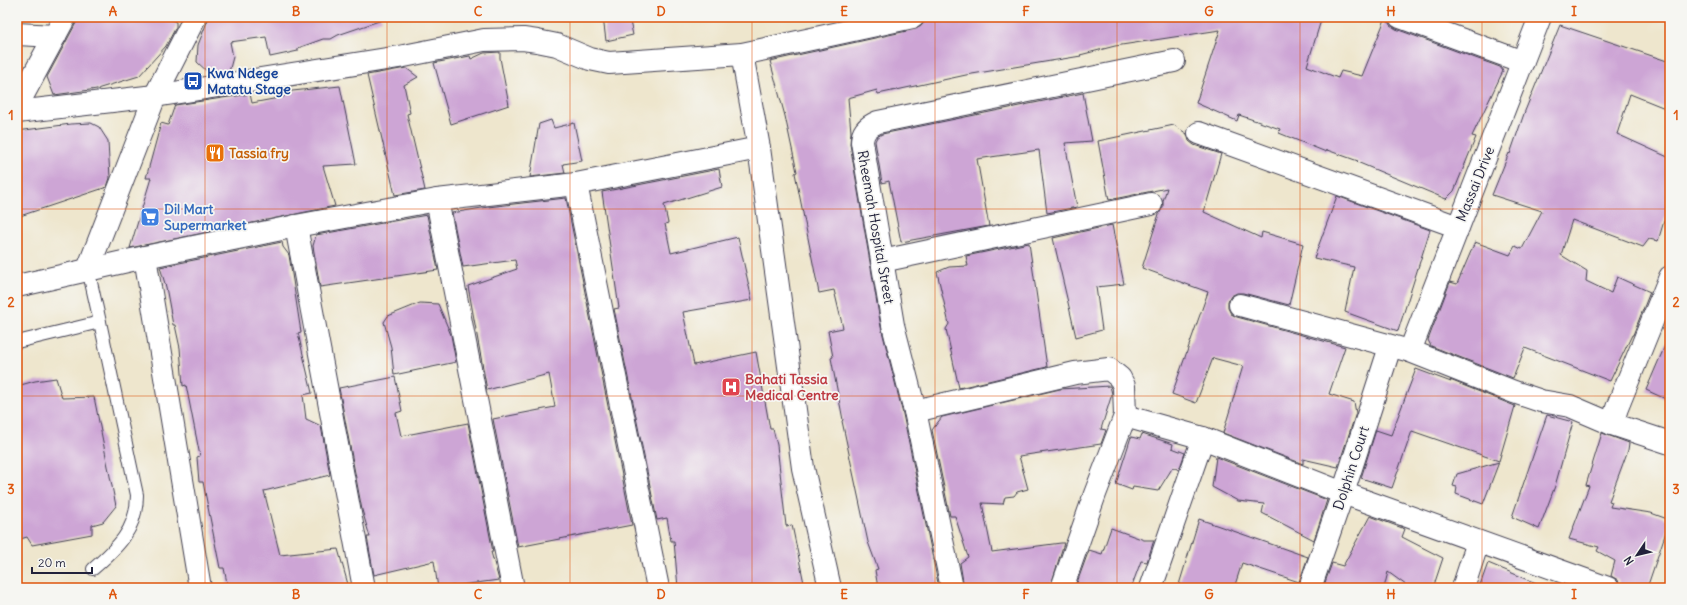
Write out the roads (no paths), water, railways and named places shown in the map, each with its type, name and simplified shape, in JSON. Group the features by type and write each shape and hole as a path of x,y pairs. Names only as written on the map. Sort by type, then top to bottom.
{"street":[{"path":"17,106 65,17"},
{"path":"88,269 155,96 195,17"},
{"path":"17,112 155,96 400,57 484,40 538,41 557,45 590,59 610,63 742,54 913,17"},
{"path":"1400,17 1523,62"},
{"name":"Massai Drive","path":"1400,349 1458,227 1540,17"},
{"path":"17,34 55,36"},
{"path":"742,54 759,148 802,468 830,588"},
{"name":"Rheemah Hospital Street","path":"952,588 915,411 893,325 862,142 865,132 872,124 1174,61"},
{"path":"1199,133 1458,227"},
{"path":"17,286 88,269 296,226 437,200 576,184 681,162 759,148"},
{"path":"576,184 658,588"},
{"path":"437,200 514,588"},
{"path":"882,262 1151,204"},
{"path":"296,226 364,588"},
{"path":"145,257 200,588"},
{"path":"1612,424 1617,408 1670,277"},
{"path":"1240,305 1400,349 1514,392 1541,401 1570,406 1612,424 1670,443"},
{"name":"Dolphin Court","path":"1310,588 1343,494 1400,349"},
{"path":"915,411 1075,372 1109,369 1120,378 1124,386 1125,416 1095,494 1062,588"},
{"path":"1125,416 1203,438 1343,494 1608,588"},
{"path":"1151,588 1203,438"},
{"path":"1463,588 1478,542"}],"lane":[{"path":"88,269 137,496 137,509 131,527 112,552 93,569"},
{"path":"17,342 100,322"}],"place":[{"name":"Kwa Ndege Matatu Stage","path":"193,81"},
{"name":"Tassia fry","path":"215,153"},
{"name":"Dil Mart Supermarket","path":"150,217"},
{"name":"Bahati Tassia Medical Centre","path":"731,387"}]}
